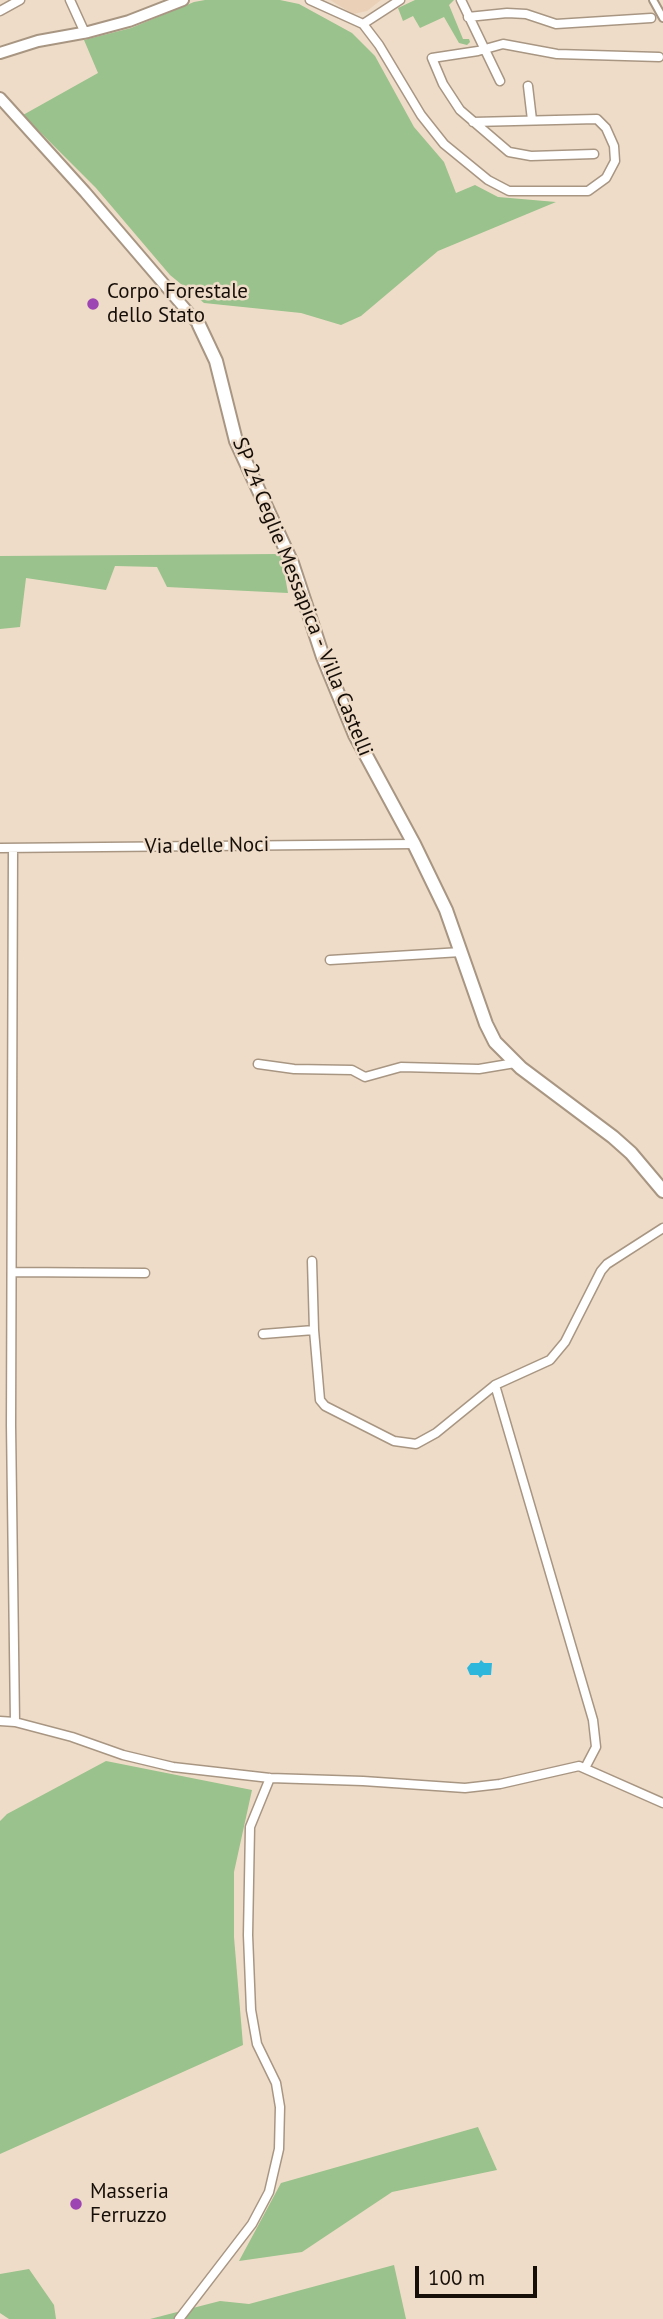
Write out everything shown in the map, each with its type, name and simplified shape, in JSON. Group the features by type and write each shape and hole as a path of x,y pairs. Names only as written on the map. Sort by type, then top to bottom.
{"main road":[{"name":"SP 24 Ceglie Messapica - Villa Castelli","path":"199,326 216,361 236,441 292,563 323,657 350,724 446,910 486,1024 495,1042 515,1063 613,1137 631,1153 663,1191"}],"street":[{"path":"0,11 20,0"},
{"path":"70,0 85,33"},
{"path":"0,53 38,41 85,33 129,21 183,0"},
{"path":"310,0 363,24 444,144 488,180 509,191 588,191 606,178 615,161 614,146 607,128 597,119 473,122"},
{"path":"363,24 399,0"},
{"path":"461,0 499,81"},
{"path":"653,0 663,18"},
{"path":"468,17 526,14 556,24 651,18"},
{"path":"594,154 531,156 509,152 460,110 443,84 432,58 484,50 503,44 557,54 659,57"},
{"path":"528,86 532,120"},
{"path":"0,98 85,192 199,326"},
{"name":"Via delle Noci","path":"0,848 414,845"},
{"path":"13,848 11,1425 15,1722"},
{"path":"330,960 461,952"},
{"path":"258,1064 294,1069 352,1070 365,1077 401,1067 479,1069 515,1063"},
{"path":"312,1261 320,1400 325,1406 403,1444 416,1444 436,1433 495,1385 550,1360 565,1342 601,1271 607,1264 663,1228"},
{"path":"13,1272 145,1273"},
{"path":"263,1334 314,1330"},
{"path":"495,1385 593,1720 596,1747 586,1768"},
{"path":"0,1721 15,1722 72,1737 123,1755 173,1767 270,1778 465,1788 500,1784 579,1766 663,1803"},
{"path":"179,2319 252,2224 269,2192 279,2149 280,2108 276,2083 257,2044 251,2010 247,1935 250,1828 270,1778"}],"shaded area":[{"path":"330,0 381,0 367,11 353,14"}],"green space":[{"path":"205,0 280,0 299,4 352,33 375,56 414,127 444,162 456,193 475,185 498,197 556,202 438,251 361,316 341,325 301,313 204,303 170,275 96,188 23,115 98,73 84,40 131,28"},
{"path":"415,0 454,0 449,5 463,39 469,39 470,42 467,45 459,43 444,17 420,28 413,16 403,21 398,8"},
{"path":"281,554 288,593 167,587 157,567 115,566 106,590 26,578 20,627 0,629 0,556"},
{"path":"106,1761 252,1790 234,1872 234,1937 243,2045 0,2154 0,1821 7,1814"},
{"path":"478,2127 497,2170 392,2192 302,2252 239,2261 281,2183"},
{"path":"394,2265 406,2319 150,2319 220,2301 249,2304"},
{"path":"29,2269 54,2305 56,2319 9,2319 0,2313 0,2274"}],"water":[{"path":"481,1660 484,1663 492,1663 491,1675 483,1675 480,1678 478,1675 470,1675 467,1668 471,1663 479,1663"}],"place":[{"name":"Corpo Forestale dello Stato","path":"93,304"},
{"name":"Masseria Ferruzzo","path":"76,2204"}]}
